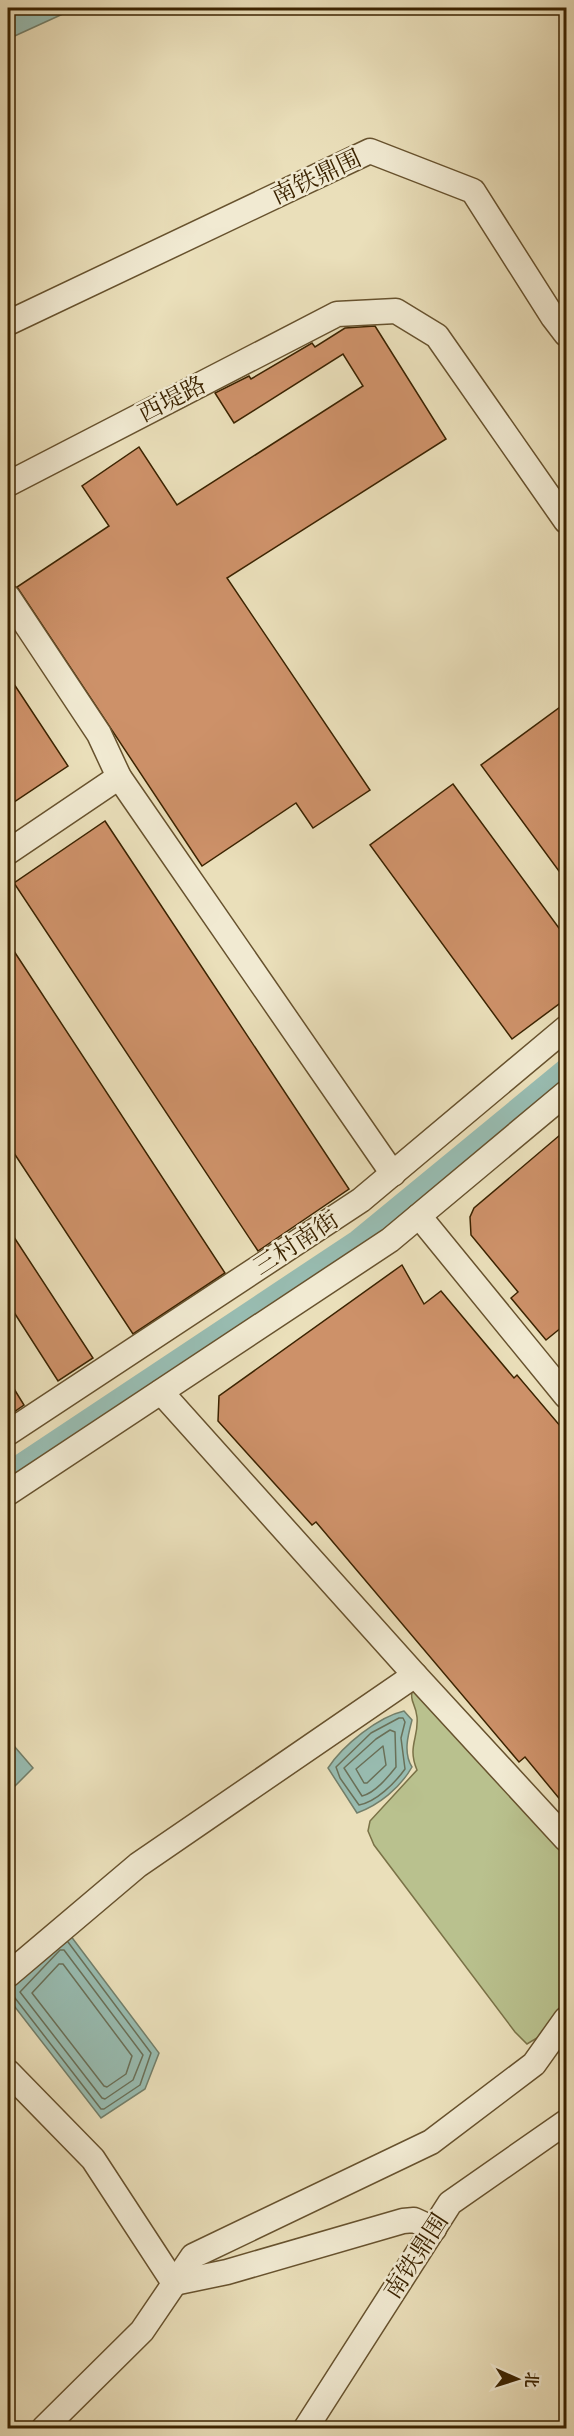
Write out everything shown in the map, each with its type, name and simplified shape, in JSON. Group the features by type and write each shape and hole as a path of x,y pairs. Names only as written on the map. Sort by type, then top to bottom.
{"street":[{"name":"南铁鼎围","path":"8,323 370,152 473,191 553,317 567,334"},
{"name":"西堤路","path":"8,484 337,314 396,311 438,336 567,521"},
{"path":"8,597 99,734 119,777 393,1174"},
{"path":"8,852 119,777"},
{"name":"三村南街","path":"8,1433 361,1200 567,1028"},
{"name":"三村南街","path":"8,1493 390,1240 567,1093"},
{"path":"419,1216 567,1396"},
{"path":"161,1392 567,1839"},
{"path":"8,1975 138,1865 416,1675"},
{"path":"44,2428 142,2331 193,2256 430,2142 534,2064 567,2019"},
{"path":"8,2072 93,2159 174,2283"},
{"name":"南铁鼎围","path":"306,2428 450,2203 567,2122"},
{"path":"174,2283 227,2272 403,2221 414,2220 434,2229"}],"green space":[{"path":"413,1684 566,1851 566,2000 537,2038 527,2044 515,2032 374,1845 368,1831 370,1821 417,1770 413,1755 417,1717 412,1699"}],"water":[{"path":"8,8 76,8 8,39"},
{"path":"404,1711 412,1720 407,1750 412,1767 388,1795 357,1813 328,1768 362,1733 383,1719"},
{"path":"8,1739 33,1768 8,1793"},
{"path":"64,1927 159,2053 145,2089 101,2118 8,1998 8,1984"}],"building":[{"path":"375,326 446,439 227,578 370,790 313,828 296,803 202,866 17,587 109,526 82,486 139,447 177,505 363,386 343,354 234,423 215,393 249,376 251,379 312,343 315,347 345,328"},
{"path":"8,675 68,766 8,806"},
{"path":"567,702 567,882 481,765"},
{"path":"453,784 567,939 567,998 512,1039 370,845"},
{"path":"105,821 349,1189 258,1251 14,883"},
{"path":"8,942 225,1273 133,1334 8,1144"},
{"path":"567,1129 567,1323 546,1340 511,1298 518,1292 471,1235 470,1217 474,1208"},
{"path":"8,1228 93,1358 58,1381 8,1303"},
{"path":"402,1265 424,1304 441,1291 514,1378 517,1375 567,1434 567,1808 525,1757 519,1762 316,1522 312,1525 218,1421 219,1396"},
{"path":"8,1379 24,1405 8,1416"}],"waterway":[{"path":"8,1472 357,1240 566,1068"}]}
